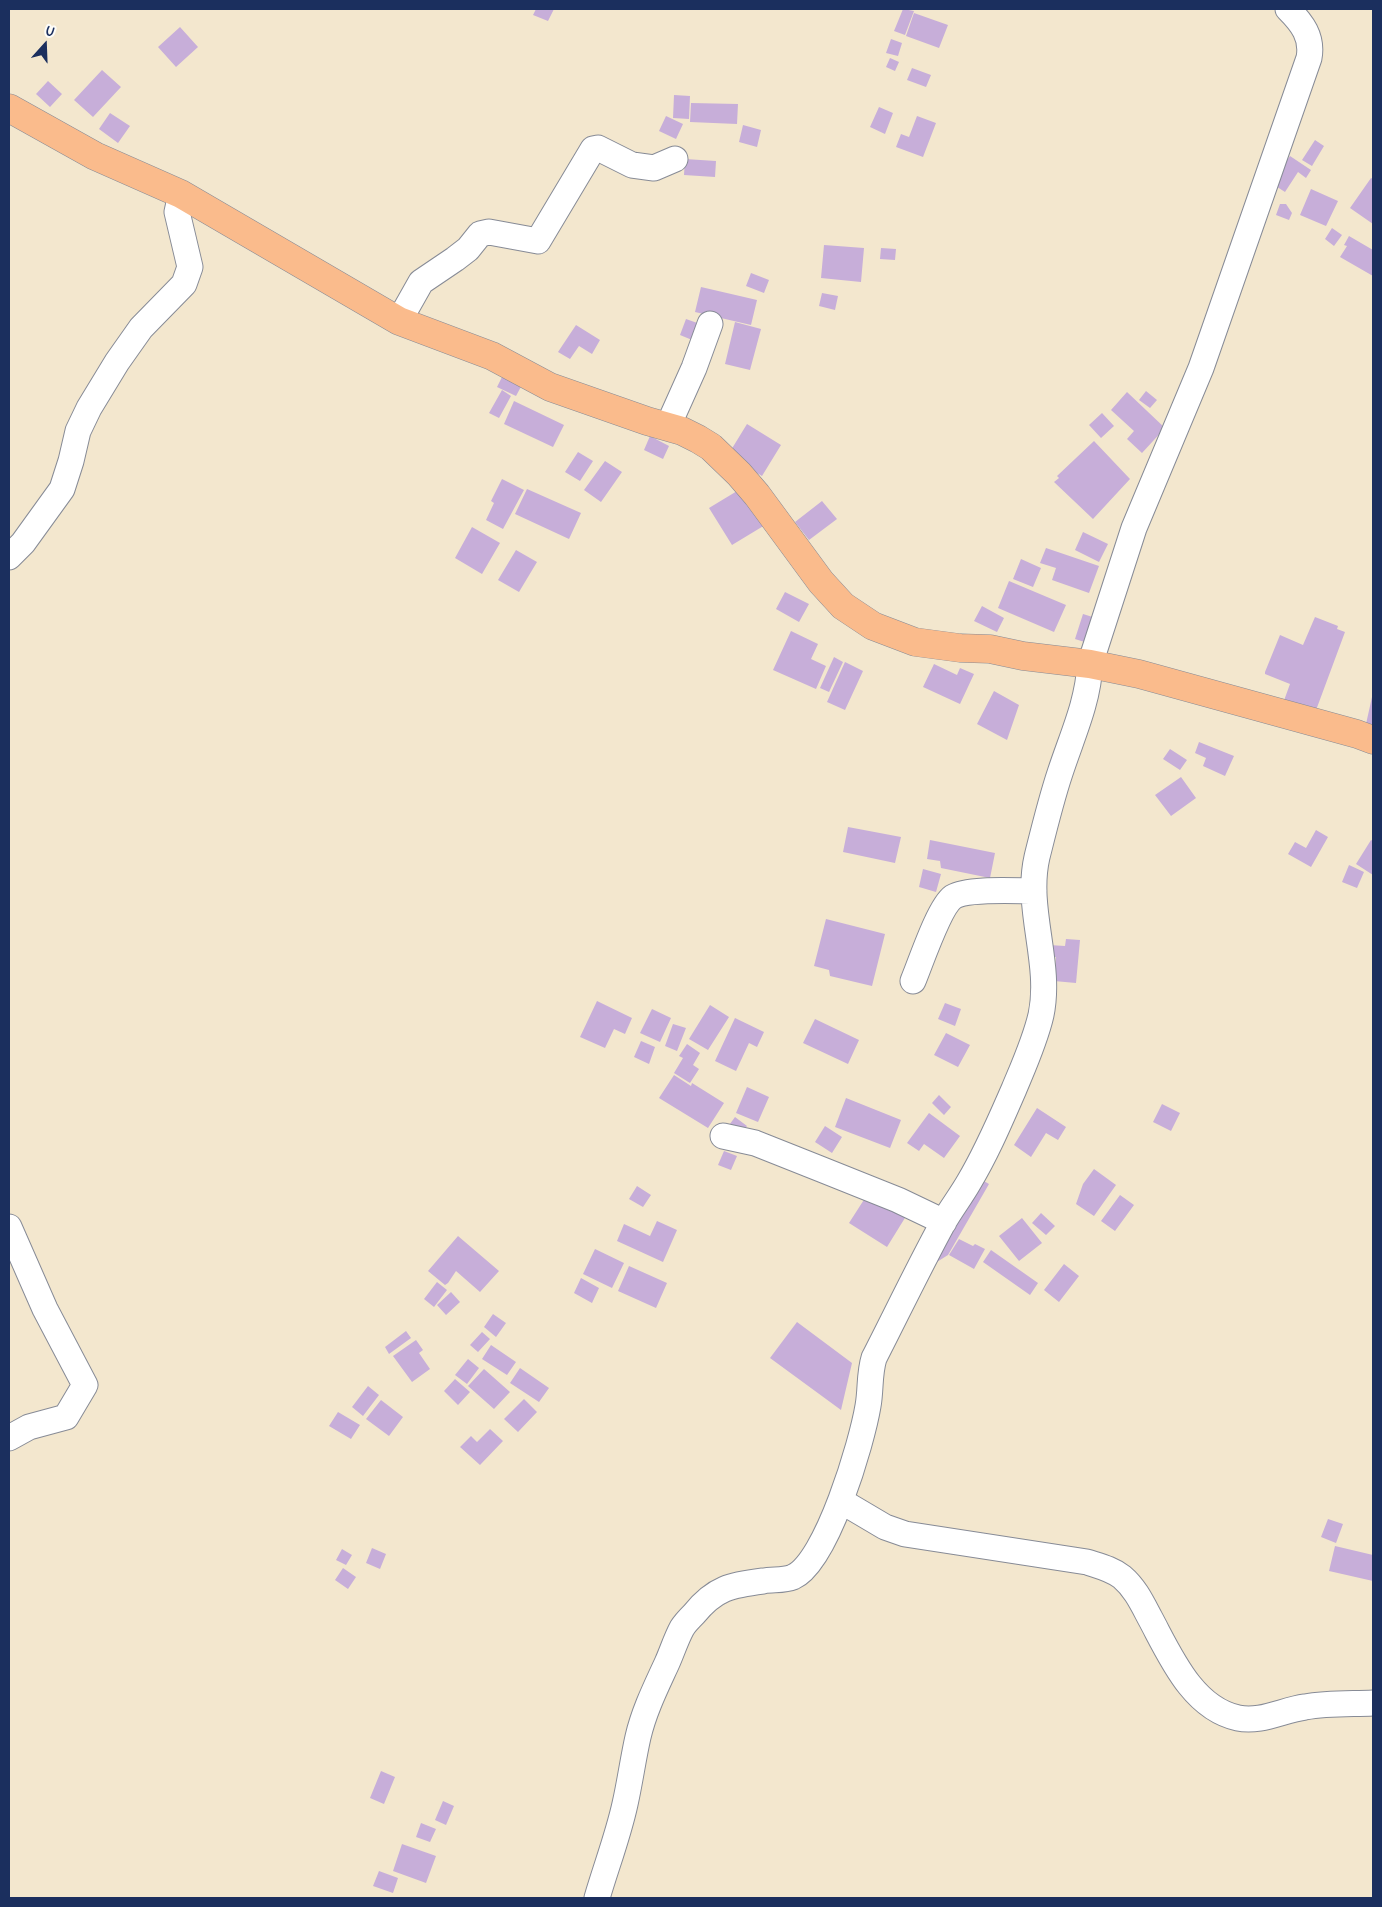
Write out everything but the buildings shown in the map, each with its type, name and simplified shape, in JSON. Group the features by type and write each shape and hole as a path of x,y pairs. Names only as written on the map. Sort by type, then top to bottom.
{"main road":[{"path":"9,108 95,156 181,194 399,321 492,356 550,387 647,421 668,426 698,439 711,447 739,474 757,495 821,582 844,606 873,626 916,642 960,648 990,649 1023,656 1090,664 1139,674 1373,740"}],"street":[{"path":"597,1898 625,1804 638,1735 655,1689 683,1628 702,1604 713,1594 725,1588 739,1584 783,1579 798,1573 816,1551 827,1533 841,1501 868,1408 870,1375 874,1358 944,1222 970,1181 985,1152 1036,1033 1043,1003 1034,890 1037,859 1060,773 1075,736 1085,701 1089,684 1090,664 1134,528 1201,368 1305,72 1311,49 1306,32 1288,9"},
{"path":"399,321 421,282 455,259 480,234 488,232 538,241 593,149 598,148 632,165 654,168 675,159"},
{"path":"9,557 23,544 62,488 78,431 89,408 117,362 141,328 184,284 190,267 177,212 181,194"},
{"path":"668,426 694,368 710,324"},
{"path":"913,981 943,908 953,897 966,892 1034,890"},
{"path":"723,1136 755,1144 823,1170 898,1200 944,1222"},
{"path":"9,1227 45,1309 85,1385 66,1417 29,1427 9,1438"},
{"path":"841,1501 878,1523 905,1534 1087,1562 1106,1568 1121,1576 1137,1593 1171,1657 1189,1684 1202,1699 1227,1715 1252,1720 1307,1706 1373,1703"}]}
